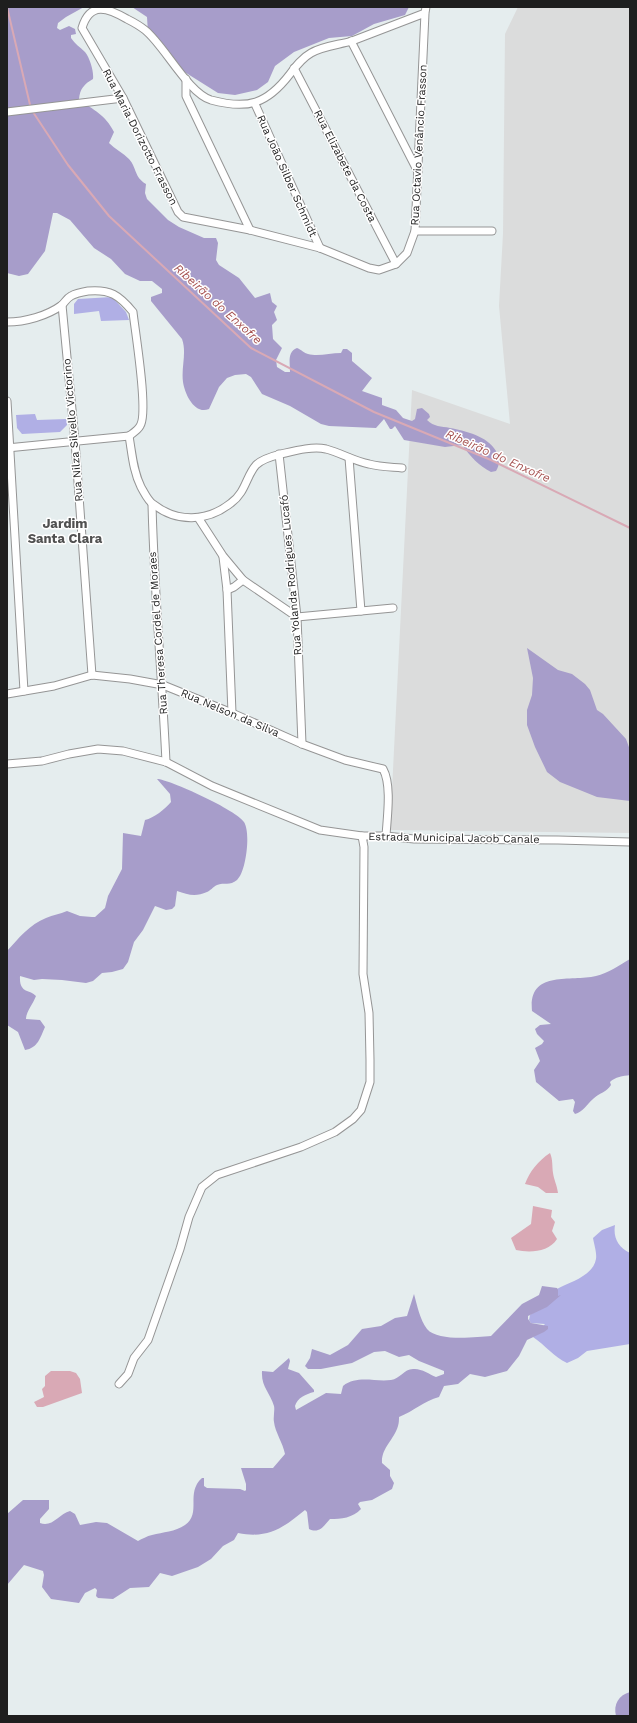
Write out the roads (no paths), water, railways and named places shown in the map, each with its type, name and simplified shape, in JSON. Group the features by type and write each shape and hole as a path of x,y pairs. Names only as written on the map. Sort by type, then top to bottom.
{"street":[{"name":"Rua Maria Dorizotto Frasson","path":"186,79 146,30 112,10 99,8 91,12 84,20 82,28 123,98 178,212 183,217 250,230"},
{"path":"186,79 202,96 208,99 227,103 255,104 276,92 300,61 311,53 351,41 426,10"},
{"name":"Rua Octavio Venâncio Frasson","path":"396,264 407,252 416,230 426,10"},
{"path":"351,41 418,172"},
{"name":"Rua Elizabete da Costa","path":"294,68 396,264"},
{"path":"186,79 186,96 250,230 320,248 369,268 379,270 396,264"},
{"path":"7,112 123,98"},
{"name":"Rua João Silber Schmidt","path":"255,104 320,248"},
{"path":"416,230 492,231"},
{"path":"7,322 18,322 40,316 62,305 70,296 80,292 106,291 124,301 133,312 143,401 143,418 141,426 129,436 8,448"},
{"name":"Rua Nilza Silvello Victorino","path":"62,305 75,441 92,675"},
{"path":"7,402 8,448 24,691"},
{"path":"129,436 134,469 140,486 152,504 167,512 186,518 198,519 231,504 246,486 256,466 264,460 279,454 304,449 325,449 369,464 402,468"},
{"name":"Rua Yolanda Rodrigues Lucafó","path":"279,454 297,617 302,744"},
{"path":"350,458 361,611"},
{"name":"Rua Theresa Cordel de Moraes","path":"152,504 153,550 163,685 166,762"},
{"path":"198,519 223,556 243,580 297,617 394,608"},
{"path":"223,556 227,590 232,713"},
{"path":"227,590 243,580"},
{"name":"Rua Nelson da Silva","path":"7,694 54,686 92,675 130,679 163,685 302,744 345,760 383,769 386,774 388,785 386,836"},
{"name":"Estrada Municipal Jacob Canale","path":"7,764 42,761 69,754 98,750 123,751 166,762 212,786 320,830 362,836 386,836 414,839 630,842"},
{"path":"119,1384 128,1374 134,1358 148,1340 180,1249 189,1217 202,1187 218,1175 301,1146 335,1132 353,1119 361,1110 370,1082 369,1013 363,974 364,847 362,836"}],"waterway":[{"name":"Ribeirão do Enxofre","path":"7,7 31,109 68,165 109,216 251,348 374,412 491,460 630,528"}],"district":[{"name":"Jardim Santa Clara","path":"65,530"}]}
